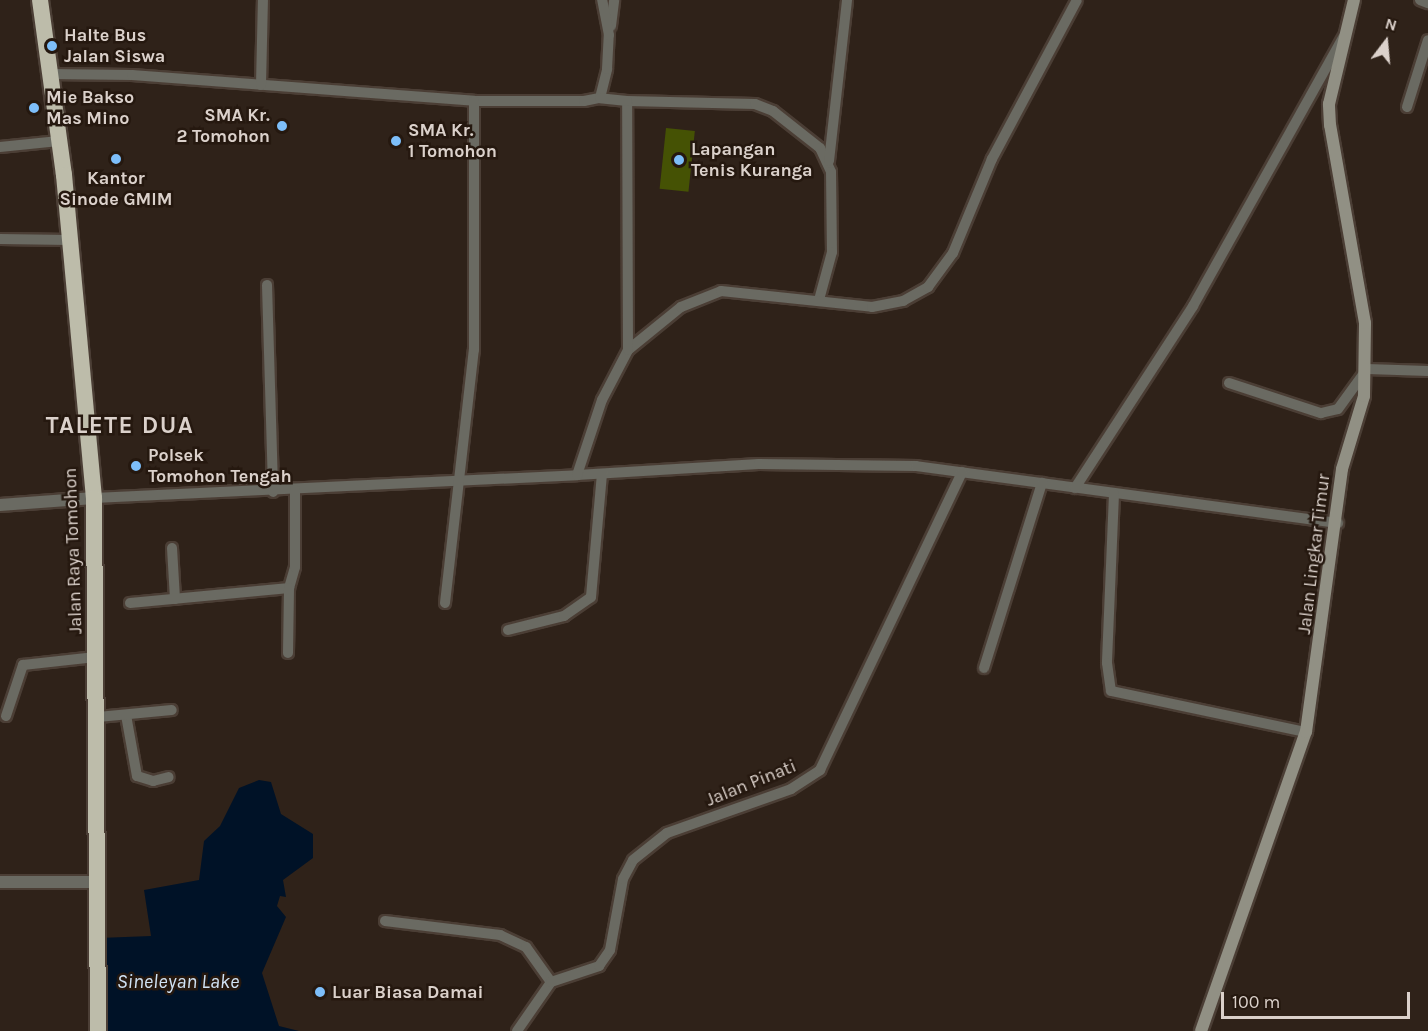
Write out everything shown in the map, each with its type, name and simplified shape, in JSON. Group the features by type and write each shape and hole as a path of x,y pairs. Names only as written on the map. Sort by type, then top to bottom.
{"highway":[{"name":"Jalan Raya Tomohon","path":"40,0 69,240 94,498 98,717 98,1031"}],"main road":[{"name":"Jalan Lingkar Timur","path":"1202,1031 1306,732 1338,523 1342,469 1359,428 1367,369 1365,323 1330,125 1345,35 1354,0"}],"street":[{"path":"261,85 263,0"},
{"path":"603,0 609,35"},
{"path":"600,98 614,0"},
{"path":"819,300 832,252 829,161 847,0"},
{"path":"577,475 602,400 628,350 681,307 721,291 884,307 928,286 953,253 992,159 1077,0"},
{"path":"1420,0 1428,3"},
{"path":"1075,488 1193,306 1345,35"},
{"path":"1407,107 1428,40"},
{"path":"48,74 261,85 474,101 564,103 600,98 765,106 829,161"},
{"path":"445,603 456,478 474,350 474,101"},
{"path":"627,101 628,350"},
{"path":"0,147 58,141"},
{"path":"0,239 69,240"},
{"path":"267,285 273,492"},
{"path":"1229,383 1330,412 1367,369 1428,371"},
{"path":"0,505 94,498 273,492 456,478 835,463 962,472 1338,523"},
{"name":"Jalan Pinati","path":"551,982 599,966 610,950 623,879 633,860 667,833 791,789 820,770 962,472"},
{"path":"508,630 564,616 591,597 602,474"},
{"path":"984,668 1042,483"},
{"path":"288,653 289,588 295,567 295,490"},
{"path":"1114,494 1107,663 1112,691 1306,732"},
{"path":"172,548 175,599"},
{"path":"130,603 289,588"},
{"path":"6,716 23,665 96,657"},
{"path":"98,717 172,710"},
{"path":"126,715 137,776 153,781 169,777"},
{"path":"0,882 99,882"},
{"path":"385,921 500,935 526,946 551,982 517,1031"}],"green space":[{"name":"Lapangan Tenis Kuranga","path":"666,128 695,131 688,192 660,189"}],"water":[{"name":"Sineleyan Lake","path":"259,780 271,782 281,814 313,834 313,858 283,880 286,897 280,896 277,906 286,917 262,973 279,1026 299,1031 98,1031 99,938 151,936 144,890 199,880 204,841 220,826 239,788"}],"place":[{"name":"Halte Bus Jalan Siswa","path":"52,46"},
{"name":"Mie Bakso Mas Mino","path":"34,108"},
{"name":"SMA Kr. 2 Tomohon","path":"282,126"},
{"name":"SMA Kr. 1 Tomohon","path":"396,141"},
{"name":"Kantor Sinode GMIM","path":"116,159"},
{"name":"Lapangan Tenis Kuranga","path":"679,160"},
{"name":"Polsek Tomohon Tengah","path":"136,466"},
{"name":"Luar Biasa Damai","path":"320,992"}],"district":[{"name":"TALETE DUA","path":"120,426"}]}
